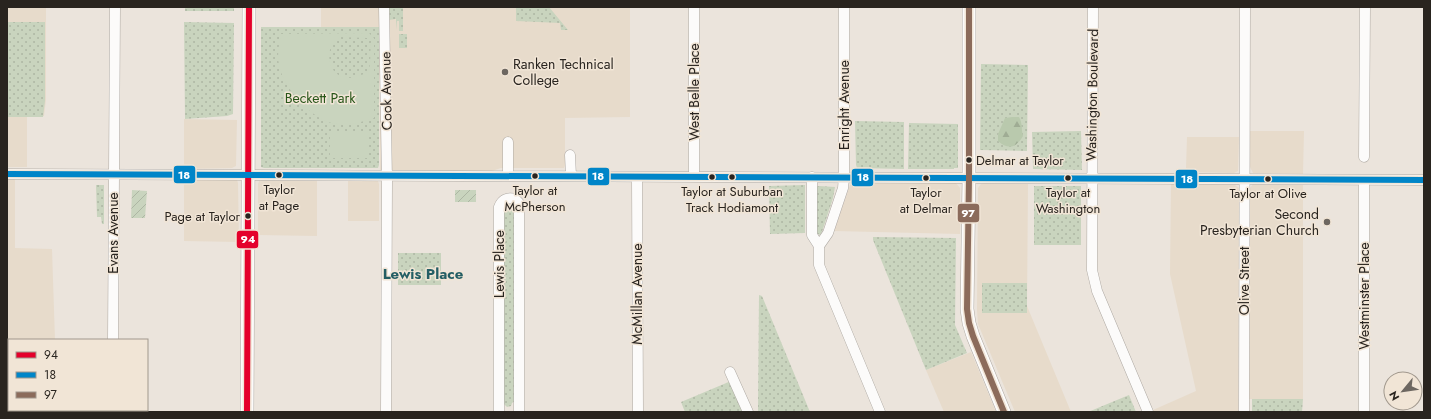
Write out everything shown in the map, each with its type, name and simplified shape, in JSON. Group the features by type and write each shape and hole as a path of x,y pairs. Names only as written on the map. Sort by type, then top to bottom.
{"main road":[{"path":"247,412 249,7"},
{"path":"969,7 967,308 969,324 973,336 1004,412"}],"street":[{"name":"Evans Avenue","path":"113,339 115,7"},
{"name":"Cook Avenue","path":"384,7 387,175 386,412"},
{"name":"West Belle Place","path":"694,7 694,177"},
{"name":"Enright Avenue","path":"819,246 828,234 843,188 844,7"},
{"name":"Washington Boulevard","path":"1093,7 1091,178 1093,280 1148,412"},
{"name":"Olive Street","path":"1244,412 1245,7"},
{"path":"1364,157 1366,7"},
{"path":"508,142 508,176"},
{"path":"570,155 571,176"},
{"path":"7,174 1424,180"},
{"name":"McMillan Avenue","path":"638,176 638,412"},
{"path":"812,177 812,235 819,246 819,265 880,412"},
{"name":"Westminster Place","path":"1364,180 1364,412"},
{"name":"Lewis Place","path":"499,412 500,207 501,202 504,200 516,198 519,203 519,412"},
{"path":"730,372 748,412"}],"shaded area":[{"path":"7,7 46,7 46,100 44,116 27,117 27,167 7,167"},
{"name":"Ranken Technical College","path":"321,7 630,7 630,117 565,118 564,168 501,168 477,176 380,175 379,27 321,27"},
{"path":"184,119 237,120 236,166 232,168 184,169"},
{"path":"1250,131 1304,131 1303,174 1253,173 1250,167"},
{"path":"1187,137 1239,137 1238,171 1234,173 1188,172 1186,168"},
{"path":"7,179 15,179 15,248 52,249 55,339 8,339 7,350"},
{"path":"184,179 237,180 239,242 184,241"},
{"path":"317,180 317,236 258,235 258,184 259,181"},
{"path":"348,181 378,181 379,184 379,221 348,221"},
{"path":"856,182 956,183 960,188 960,234 834,231 850,185"},
{"path":"981,184 1028,184 1027,306 1071,412 1015,412 978,324 978,188"},
{"path":"1171,184 1235,185 1239,188 1238,412 1154,412 1153,410 1196,391 1170,274"},
{"path":"1253,184 1303,184 1303,399 1249,399 1250,188"},
{"path":"971,352 996,412 944,412 926,370"},
{"path":"7,362 8,411 58,411 58,412 7,412"}],"green space":[{"path":"185,7 234,7 234,11 185,11"},
{"path":"389,7 403,7 403,31 399,31 399,21 397,21 396,30 396,19 389,20"},
{"path":"516,7 549,7 568,30 561,30 560,23 516,21"},
{"path":"7,22 45,22 45,101 43,117 7,117"},
{"path":"184,22 234,23 233,114 227,116 185,119"},
{"name":"Beckett Park","path":"261,27 379,27 378,168 261,167"},
{"path":"369,33 374,38 374,118 351,124 339,124 328,122 320,118 304,106 291,91 279,65 278,57 281,34","holes":["340,37 367,38 371,41 370,67 367,72 360,76 348,78 340,76 334,71 329,57 330,49 334,42"]},
{"path":"399,34 407,34 407,48 399,48"},
{"path":"981,64 1028,65 1027,151 980,150"},
{"path":"1019,117 1023,136 1018,143 1008,147 998,141 998,134 1005,118"},
{"path":"855,121 904,122 904,169 857,168"},
{"path":"909,123 958,124 958,168 908,169"},
{"path":"1081,131 1082,170 1033,169 1032,132"},
{"path":"330,133 367,133 367,158 330,158"},
{"path":"96,185 104,185 104,224 102,224 101,217 97,217"},
{"path":"805,185 805,233 770,234 769,186"},
{"path":"1034,186 1081,186 1081,245 1034,245"},
{"path":"816,187 835,187 833,198 820,235 816,233"},
{"path":"132,190 147,191 145,218 131,218"},
{"path":"455,190 476,190 476,202 455,202"},
{"path":"509,202 515,208 515,401 511,406 507,407 502,402 504,207"},
{"path":"873,237 956,238 955,325 967,353 926,370"},
{"path":"398,253 441,253 441,285 398,285"},
{"path":"982,283 1027,283 1027,313 982,313"},
{"path":"759,295 762,296 810,412 758,412"},
{"path":"731,381 744,412 685,412 681,402"},
{"path":"1129,395 1136,412 1088,412"},
{"path":"1252,399 1303,399 1302,412 1252,412"}],"transit line":[{"name":"94","path":"247,412 249,7"},
{"name":"97","path":"969,7 967,309 973,336 1004,412"},
{"name":"18","path":"7,174 1424,180"}],"place":[{"name":"Ranken Technical College","path":"505,72"},
{"name":"Delmar at Taylor","path":"969,160"},
{"name":"Taylor at Page","path":"279,175"},
{"name":"Taylor at McPherson","path":"535,176"},
{"name":"Taylor at Suburban Track Hodiamont","path":"732,177"},
{"name":"Taylor at Delmar","path":"926,178"},
{"name":"Taylor at Washington","path":"1068,178"},
{"name":"Taylor at Olive","path":"1268,179"},
{"name":"Page at Taylor","path":"248,216"},
{"name":"Second Presbyterian Church","path":"1327,222"}],"district":[{"name":"Lewis Place","path":"423,274"}]}
